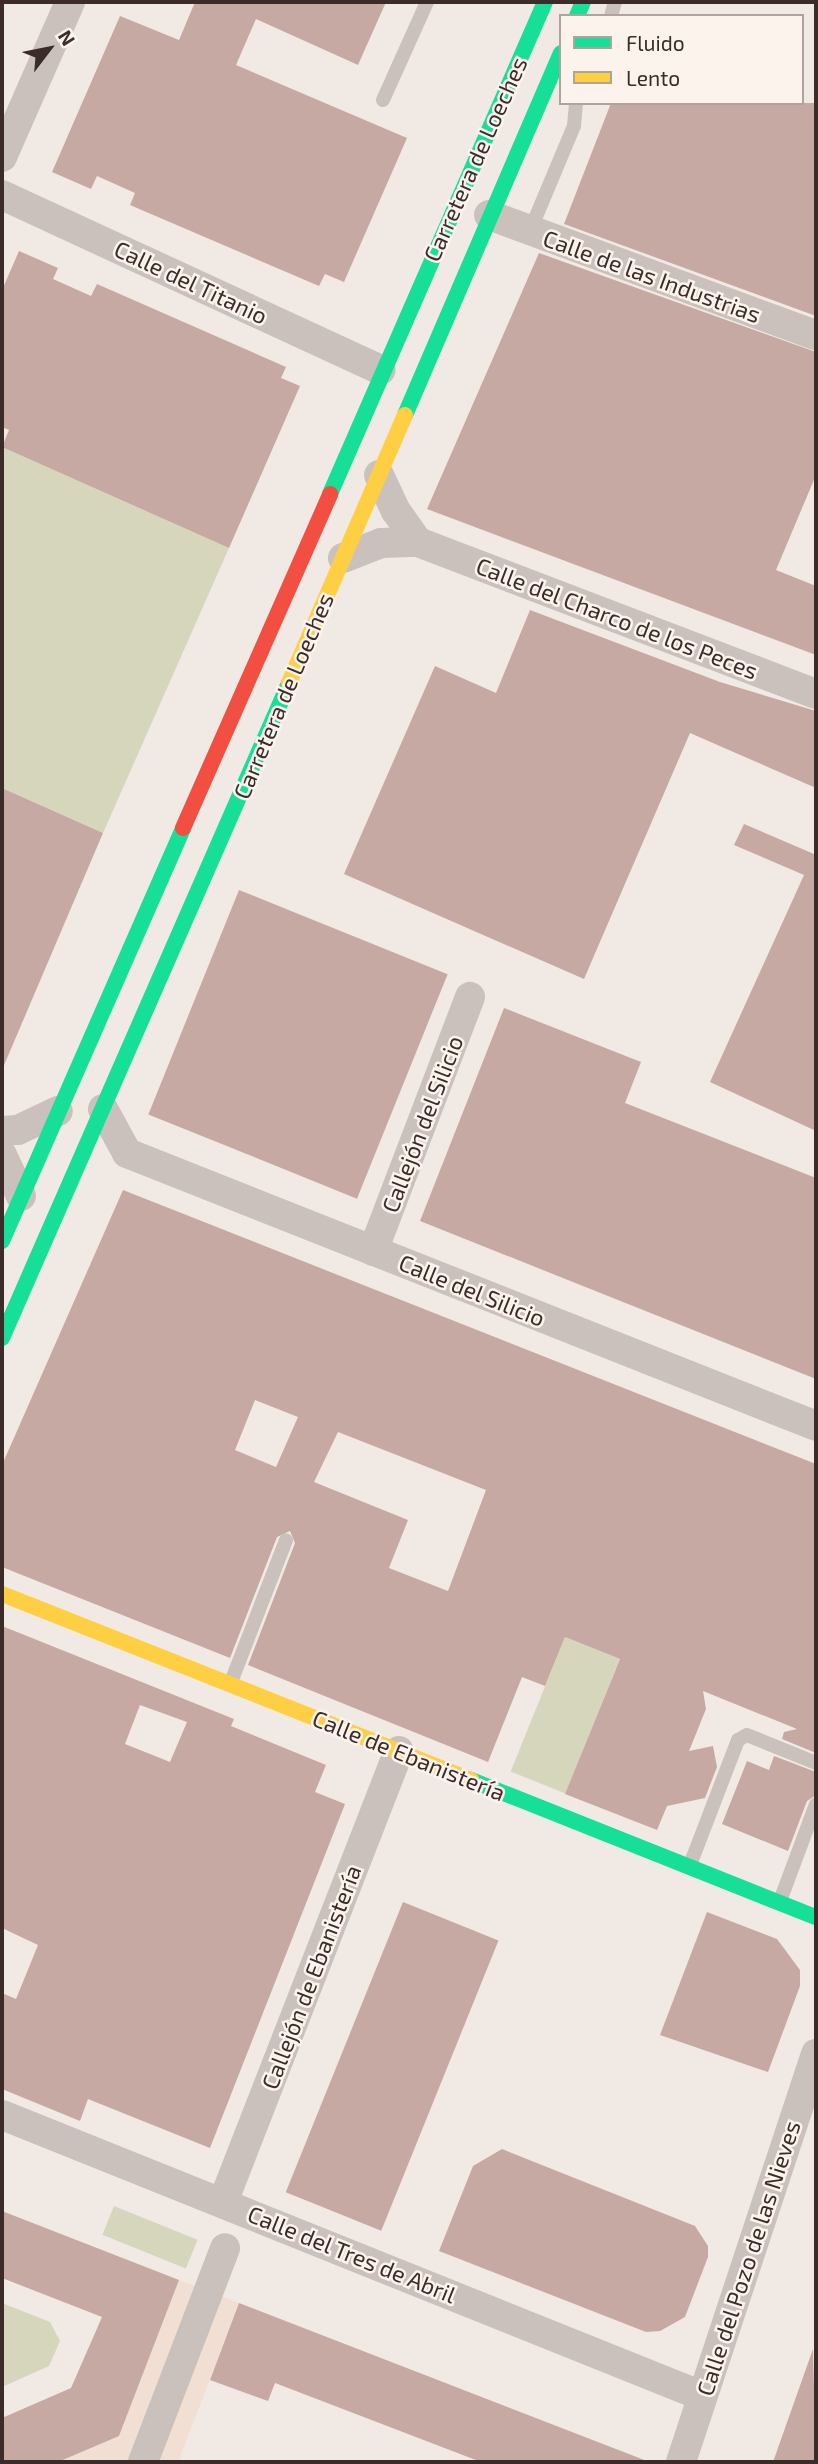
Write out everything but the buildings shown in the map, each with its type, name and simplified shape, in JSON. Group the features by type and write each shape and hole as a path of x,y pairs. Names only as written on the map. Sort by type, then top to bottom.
{"main road":[{"name":"Carretera de Loeches","path":"2,1241 380,370 545,2"},
{"name":"Carretera de Loeches","path":"2,1338 79,1170 103,1109 559,57"},
{"name":"Calle de Ebanistería","path":"2,1594 231,1682 816,1917"}],"street":[{"path":"2,157 70,2"},
{"name":"Calle del Titanio","path":"2,195 380,370"},
{"name":"Calle de las Industrias","path":"489,215 816,335"},
{"path":"379,475 396,511 418,542"},
{"name":"Calle del Charco de los Peces","path":"343,558 381,544 418,542 816,694"},
{"name":"Callejón del Silicio","path":"373,1251 470,997"},
{"path":"79,1170 127,1153 103,1109"},
{"path":"2,1131 18,1130 58,1111"},
{"name":"Calle del Silicio","path":"127,1153 816,1426"},
{"path":"2,1156 21,1196"},
{"name":"Callejón de Ebanistería","path":"223,2202 399,1751"},
{"name":"Calle del Pozo de las Nieves","path":"681,2462 816,2054"},
{"name":"Calle del Tres de Abril","path":"2,2115 702,2396"},
{"path":"143,2462 225,2248"}],"lane":[{"path":"383,100 428,2"},
{"path":"530,232 573,126 576,105"},
{"path":"231,1682 286,1540"},
{"path":"689,1867 738,1740 747,1735 816,1763"},
{"path":"779,1902 816,1804"}],"green space":[{"path":"2,447 229,548 103,833 2,788"},
{"path":"565,1637 620,1659 565,1794 511,1771"},
{"path":"114,2206 197,2240 186,2268 102,2235"},
{"path":"2,2303 50,2322 60,2341 49,2366 2,2387"}],"shaded area":[{"path":"179,2280 239,2303 180,2457 182,2462 58,2462 119,2436"}],"traffic: fast":[{"path":"330,494 545,2"},
{"path":"578,14 583,2"},
{"path":"405,415 559,58"},
{"path":"2,1338 289,683"},
{"path":"2,1241 183,828"},
{"path":"471,1780 816,1917"}],"traffic: slow":[{"path":"289,683 405,415"},
{"path":"2,1594 471,1780"}],"traffic: jam":[{"path":"183,828 330,494"}]}
